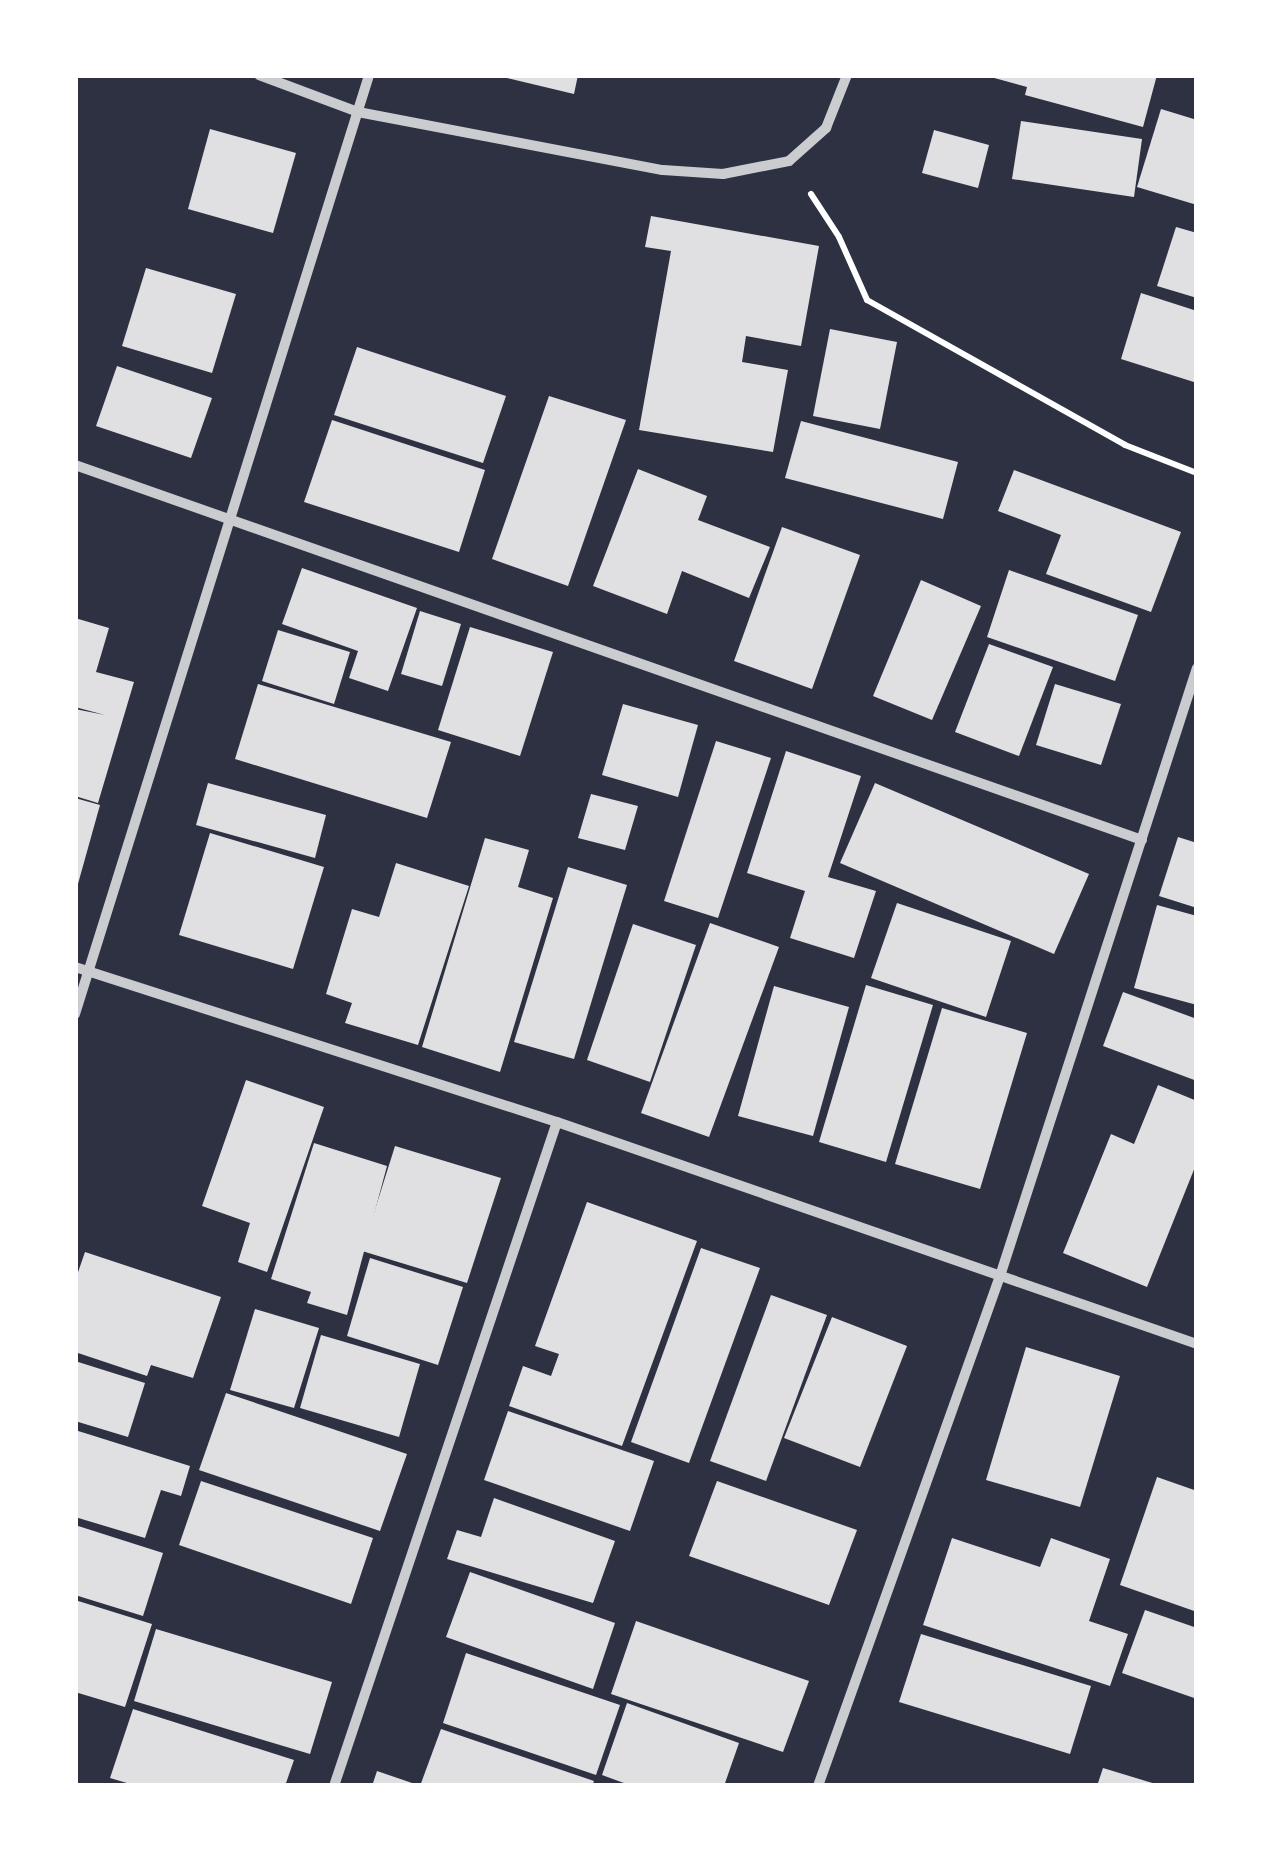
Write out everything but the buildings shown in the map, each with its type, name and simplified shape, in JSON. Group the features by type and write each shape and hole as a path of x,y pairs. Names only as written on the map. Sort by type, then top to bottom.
{"street":[{"path":"259,75 358,112 663,170 722,174 789,161 826,128 847,75"},
{"path":"75,1014 369,75"},
{"path":"75,465 1142,840"},
{"path":"818,1786 1000,1276 1197,668"},
{"path":"75,968 557,1122 1197,1344"},
{"path":"334,1786 557,1122"}],"path":[{"path":"789,161 839,237 867,300 1126,444 1197,474"}]}
